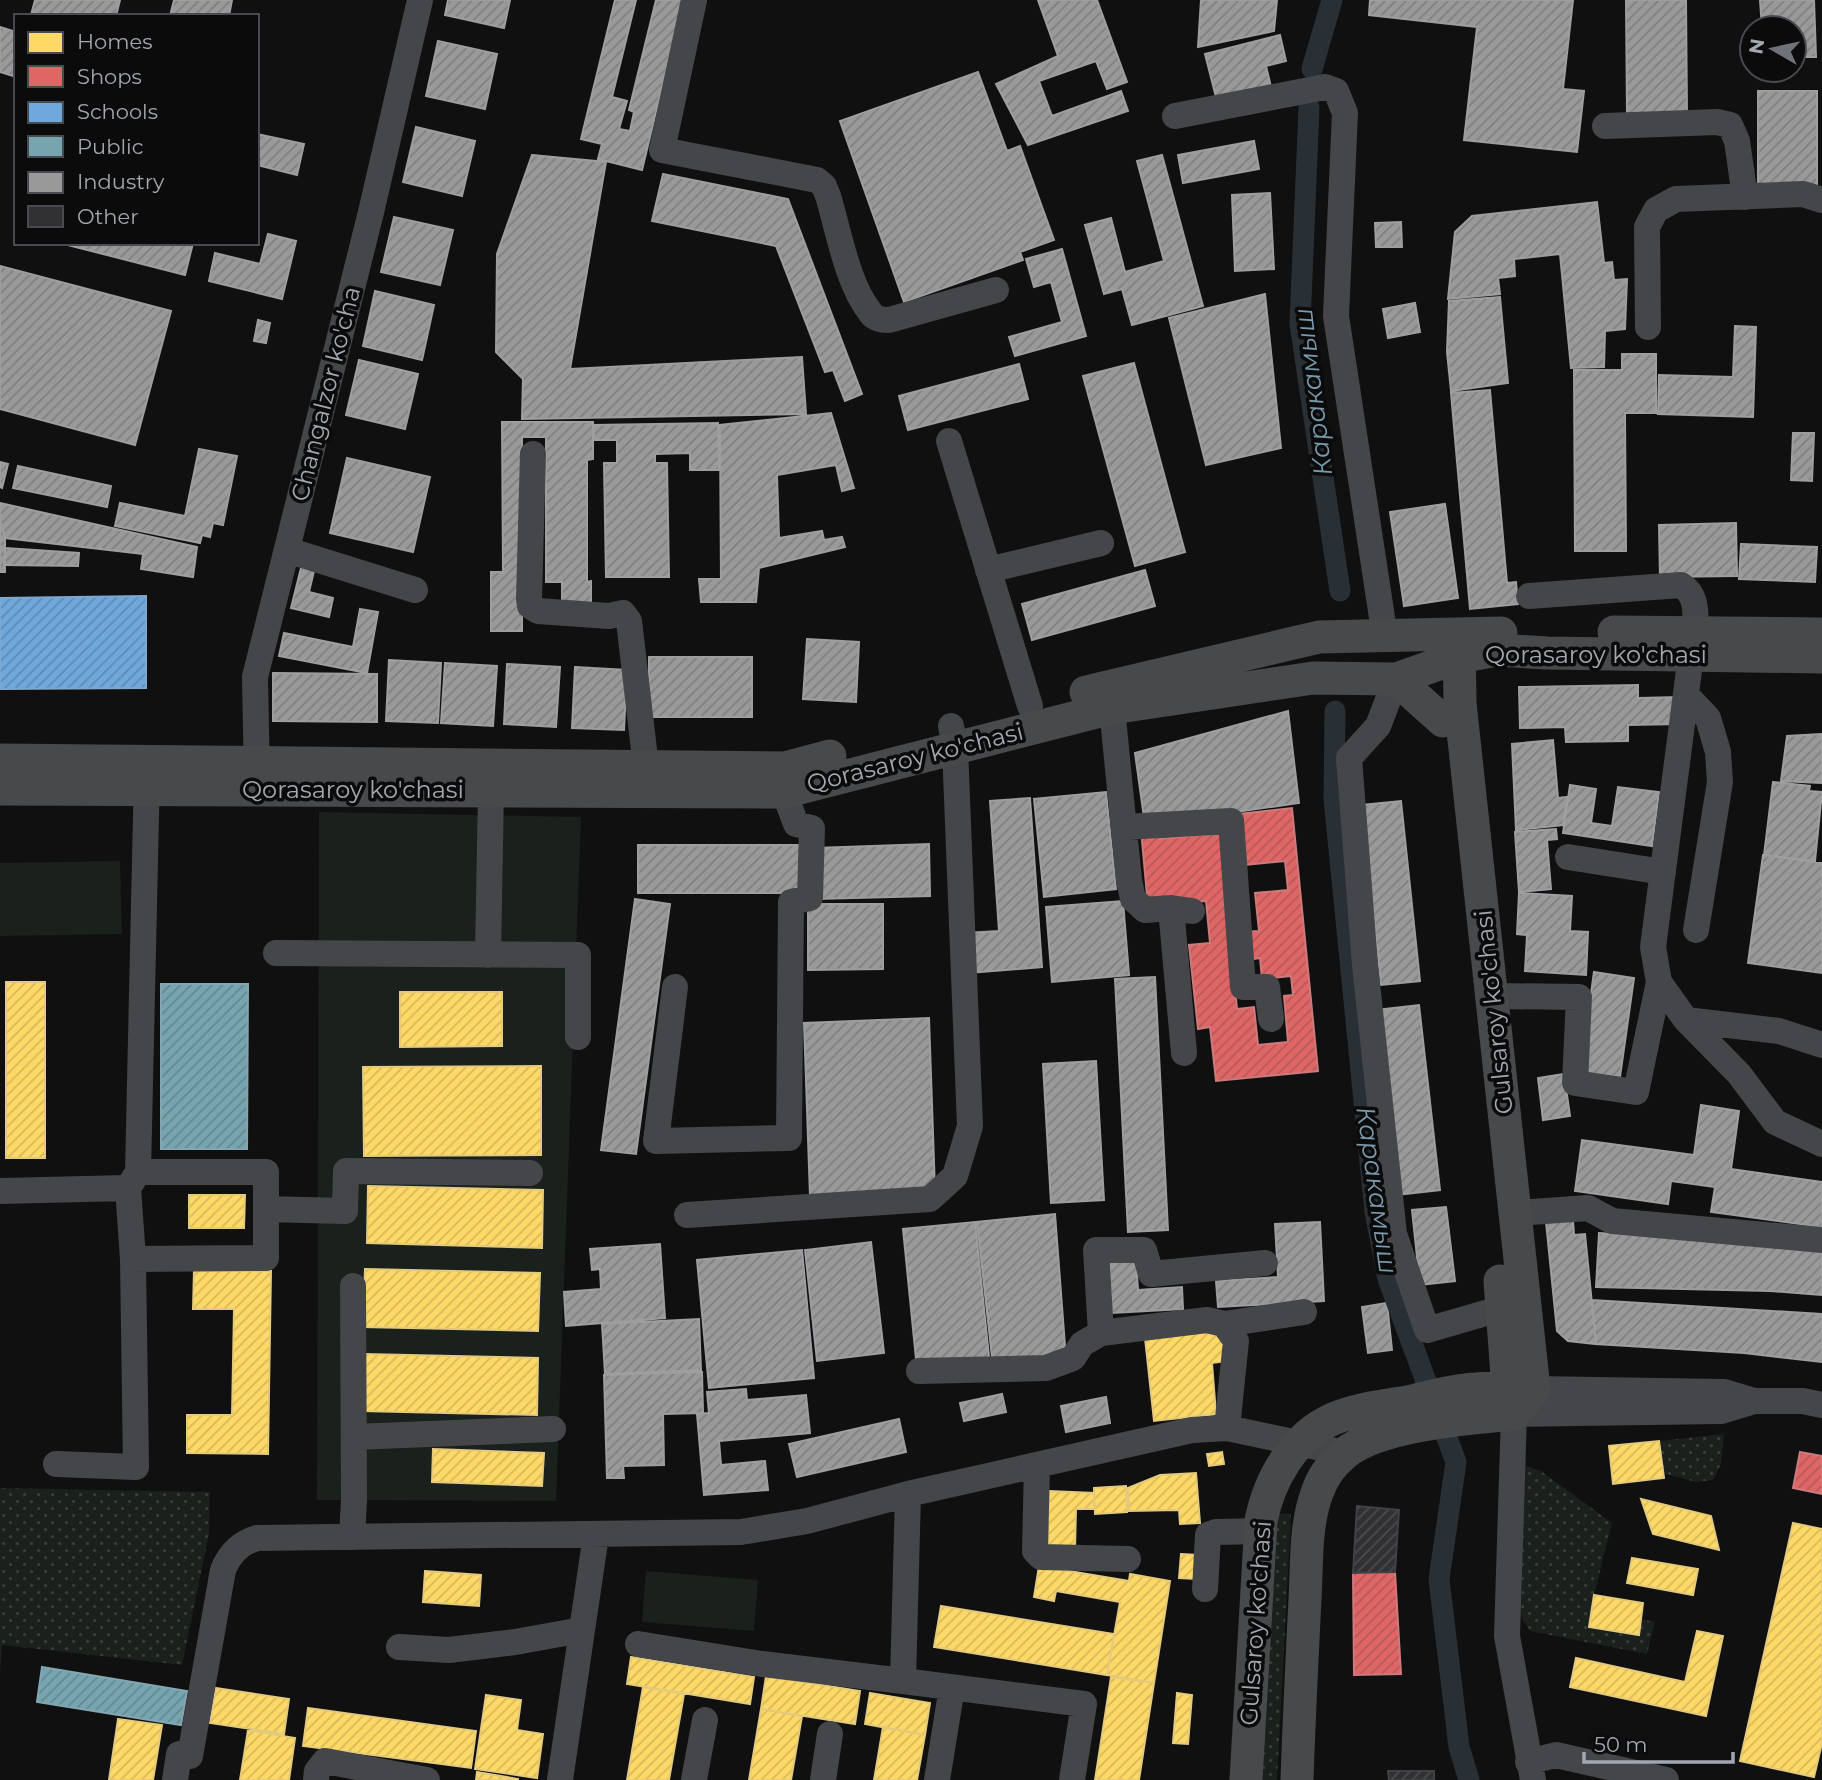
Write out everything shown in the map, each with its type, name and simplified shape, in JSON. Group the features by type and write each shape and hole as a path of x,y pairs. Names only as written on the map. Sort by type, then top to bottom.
{"main road":[{"name":"Qorasaroy ko'chasi","path":"257,776 491,791 784,792 953,737 1030,706 1319,636 1377,636 1451,647 1693,643 1822,634"},
{"name":"Qorasaroy ko'chasi","path":"1693,643 1822,657"},
{"name":"Qorasaroy ko'chasi","path":"0,760 147,775 257,776 646,766 785,768 1112,708 1313,678 1380,678 1451,647"},
{"name":"Gulsaroy ko'chasi","path":"1451,647 1443,721 1503,1308 1519,1398"},
{"name":"Gulsaroy ko'chasi","path":"1451,647 1460,703 1516,1213 1519,1398"},
{"path":"1380,678 1443,721"},
{"name":"Qorasaroy ko'chasi","path":"0,789 147,775"},
{"name":"Gulsaroy ko'chasi","path":"1246,1780 1260,1531 1266,1500 1275,1479 1299,1443 1335,1418 1355,1411 1393,1418 1519,1398"},
{"name":"Gulsaroy ko'chasi","path":"1297,1780 1313,1505 1321,1482 1345,1453 1393,1418"}],"street":[{"name":"Changalzor ko'cha","path":"257,776 255,677 372,208 420,0"},
{"path":"694,0 662,150 817,180 824,186 828,196 859,295 875,317 889,320 996,289"},
{"path":"1175,116 1325,87 1336,91 1342,102 1345,113 1336,316 1377,636"},
{"path":"1605,126 1717,122 1730,125 1737,141 1745,197"},
{"path":"1648,327 1647,227 1656,210 1676,199 1803,194 1822,200"},
{"path":"949,441 1030,706"},
{"path":"533,454 530,606 538,611 609,616 623,613 629,621 646,766"},
{"path":"988,570 1101,543"},
{"path":"287,550 415,590"},
{"path":"1492,996 1578,998 1575,1083 1636,1092 1659,982 1653,947 1693,643 1694,601 1689,590 1681,584 1529,596"},
{"path":"1380,678 1378,726 1349,758 1365,965 1394,1234 1427,1330 1503,1308"},
{"path":"1686,695 1709,718 1718,752 1720,782 1696,930"},
{"path":"1112,708 1133,899 1145,910 1181,909 1184,1054"},
{"path":"687,1215 930,1199 955,1176 970,1126 953,737"},
{"path":"55,1464 136,1467 133,1180 147,775"},
{"path":"488,955 491,791"},
{"path":"675,987 656,1141 789,1138 791,902 810,898 812,828 796,824 784,792"},
{"path":"1124,827 1231,821 1243,987 1267,987 1271,1019"},
{"path":"1568,857 1663,872"},
{"path":"276,953 578,955 578,1037"},
{"path":"1659,982 1686,1020 1739,1074 1775,1122 1822,1144"},
{"path":"1686,1020 1779,1031 1822,1045"},
{"path":"266,1209 345,1210 346,1171 530,1173"},
{"path":"0,1191 266,1172 266,1258 133,1259"},
{"path":"1516,1213 1588,1208 1612,1221 1822,1240"},
{"path":"1101,1334 1096,1250 1144,1250 1151,1275 1265,1263"},
{"path":"352,1537 355,1500 353,1286"},
{"path":"919,1371 1046,1368 1073,1358 1082,1344 1101,1334 1207,1320 1224,1324 1304,1312"},
{"path":"1224,1324 1236,1341 1227,1428"},
{"path":"1666,1780 1556,1755 1530,1771 1507,1636 1519,1398 1721,1410 1754,1401 1803,1401 1822,1405"},
{"path":"175,1780 179,1755 190,1756 221,1576 233,1552 244,1543 257,1538 752,1531 807,1521 908,1494 1192,1430 1227,1428 1345,1453"},
{"path":"354,1437 552,1429"},
{"path":"1037,1465 1035,1551 1041,1557 1128,1559"},
{"path":"903,1681 908,1494"},
{"path":"1205,1589 1208,1535 1216,1532 1260,1531"},
{"path":"560,1780 596,1535"},
{"path":"399,1647 449,1650 582,1630"},
{"path":"638,1644 762,1664 1084,1704 1072,1780"},
{"path":"937,1780 952,1687"},
{"path":"694,1780 705,1720"},
{"path":"823,1780 830,1734"},
{"path":"316,1780 317,1772 325,1761 427,1780"}],"shaded area":[{"path":"319,812 581,817 556,1501 317,1500"},
{"path":"120,861 122,934 0,936 0,863"},
{"path":"1724,1434 1721,1464 1713,1480 1696,1482 1663,1473 1659,1441"},
{"path":"1524,1465 1541,1471 1612,1523 1589,1627 1641,1619 1655,1622 1647,1654 1530,1631 1521,1616"},
{"path":"0,1488 210,1492 209,1534 182,1665 2,1645 0,1673"},
{"path":"1275,1513 1291,1514 1277,1780 1261,1780"},
{"path":"646,1571 758,1580 754,1631 642,1622"}],"building: Homes":[{"path":"6,982 45,982 45,1158 6,1158"},
{"path":"400,992 502,992 502,1046 400,1047"},
{"path":"541,1066 541,1155 364,1156 363,1067"},
{"path":"368,1186 543,1190 542,1248 367,1243"},
{"path":"189,1195 245,1195 244,1228 189,1228"},
{"path":"365,1269 540,1273 538,1331 363,1327"},
{"path":"194,1270 271,1271 268,1454 187,1453 187,1415 232,1415 234,1309 193,1309"},
{"path":"1210,1329 1224,1343 1227,1361 1212,1363 1216,1414 1154,1421 1145,1338"},
{"path":"364,1354 538,1358 537,1415 362,1411"},
{"path":"1659,1441 1664,1478 1613,1484 1609,1446"},
{"path":"433,1449 544,1453 542,1486 432,1482"},
{"path":"1222,1452 1224,1464 1209,1466 1207,1454"},
{"path":"1196,1473 1200,1523 1180,1524 1179,1510 1129,1511 1128,1488 1160,1475"},
{"path":"1126,1486 1127,1512 1095,1514 1094,1488"},
{"path":"1049,1491 1094,1493 1094,1509 1076,1509 1075,1549 1048,1548"},
{"path":"1641,1499 1711,1516 1719,1550 1653,1534"},
{"path":"1793,1523 1822,1529 1822,1743 1814,1777 1740,1761"},
{"path":"1181,1554 1198,1555 1197,1579 1179,1578"},
{"path":"1632,1558 1698,1569 1693,1595 1627,1583"},
{"path":"1039,1566 1129,1581 1130,1574 1170,1581 1154,1683 1107,1675 1120,1602 1056,1591 1054,1601 1034,1597"},
{"path":"425,1571 481,1575 479,1606 423,1602"},
{"path":"1594,1595 1643,1603 1639,1635 1589,1627"},
{"path":"941,1606 1114,1634 1107,1675 934,1647"},
{"path":"1697,1631 1723,1636 1706,1716 1570,1687 1576,1658 1685,1682"},
{"path":"631,1657 754,1677 750,1704 627,1684"},
{"path":"766,1676 860,1691 855,1724 761,1709"},
{"path":"1111,1677 1154,1683 1139,1780 1095,1780"},
{"path":"643,1687 684,1694 669,1780 627,1780"},
{"path":"216,1688 289,1699 284,1734 210,1723"},
{"path":"870,1693 930,1703 925,1735 865,1724"},
{"path":"1177,1693 1192,1695 1188,1744 1173,1743"},
{"path":"486,1695 521,1700 517,1730 543,1734 537,1778 475,1769"},
{"path":"308,1708 476,1731 471,1768 303,1746"},
{"path":"761,1709 802,1716 791,1780 749,1780"},
{"path":"118,1719 162,1725 153,1780 109,1780"},
{"path":"883,1727 925,1735 917,1780 874,1780"},
{"path":"248,1730 295,1738 289,1780 240,1780"},
{"path":"477,1772 518,1779 518,1780 476,1780"}],"building: Shops":[{"path":"1292,808 1318,1071 1216,1081 1210,1027 1198,1029 1189,945 1210,943 1206,901 1148,906 1141,830 1159,828 1160,839 1220,833 1237,1009 1254,1007 1258,1045 1288,1042 1284,996 1293,995 1291,976 1262,979 1260,958 1247,960 1244,932 1259,931 1255,893 1288,890 1285,861 1245,865 1240,814"},
{"path":"1800,1452 1822,1456 1822,1494 1793,1488"},
{"path":"1395,1572 1401,1674 1354,1675 1353,1573"}],"building: Schools":[{"path":"146,596 146,688 0,689 0,598"}],"building: Public":[{"path":"161,984 248,984 247,1149 161,1149"},
{"path":"42,1667 187,1691 181,1725 37,1702"}],"building: Industry":[{"path":"35,0 120,0 116,14 31,14"},
{"path":"174,0 232,0 229,14 170,14"},
{"path":"448,0 510,0 504,28 445,15"},
{"path":"615,0 636,0 612,97 627,101 619,129 630,131 634,112 629,110 656,0 683,0 642,170 598,159 602,144 581,139"},
{"path":"1038,0 1097,0 1127,82 1107,89 1096,61 1039,81 1052,116 1121,91 1128,111 1028,145 996,84 1058,56"},
{"path":"1201,0 1277,0 1274,31 1198,47"},
{"path":"1370,0 1573,0 1563,89 1584,91 1577,152 1464,140 1477,27 1369,15"},
{"path":"1626,0 1686,0 1687,116 1627,116"},
{"path":"1760,0 1814,0 1816,57 1808,57 1808,14 1761,14"},
{"path":"0,27 14,31 14,76 0,72"},
{"path":"1280,35 1286,61 1266,66 1272,91 1218,105 1205,54"},
{"path":"438,41 497,54 485,109 426,96"},
{"path":"978,72 1007,151 1020,146 1054,240 1020,252 1023,260 904,302 840,121"},
{"path":"1758,91 1817,91 1817,187 1758,187"},
{"path":"416,127 475,141 462,196 403,182"},
{"path":"259,134 304,144 297,175 259,166"},
{"path":"1254,141 1259,169 1183,183 1178,155"},
{"path":"532,155 606,162 570,369 802,357 806,414 522,419 523,379 496,352 497,254"},
{"path":"1162,155 1203,306 1132,325 1122,289 1104,294 1085,225 1111,218 1125,272 1164,261 1137,161"},
{"path":"663,174 788,199 862,394 845,401 833,370 825,372 776,246 652,221"},
{"path":"1270,193 1274,269 1235,271 1232,195"},
{"path":"1597,202 1604,263 1612,262 1614,280 1627,279 1625,329 1605,331 1604,367 1571,368 1560,254 1514,259 1515,276 1498,278 1500,294 1448,299 1455,232 1472,216"},
{"path":"394,217 453,230 440,285 381,272"},
{"path":"1401,222 1402,247 1376,247 1375,223"},
{"path":"268,234 296,241 282,299 209,281 215,253 260,264"},
{"path":"68,245 192,245 185,275"},
{"path":"1062,249 1086,336 1015,356 1009,337 1062,322 1051,282 1034,287 1026,259"},
{"path":"0,266 171,311 135,445 0,409"},
{"path":"375,291 434,305 422,360 363,346"},
{"path":"1265,294 1281,448 1206,465 1169,318"},
{"path":"1500,297 1508,383 1451,391 1447,352 1449,301"},
{"path":"1415,303 1420,332 1388,338 1383,309"},
{"path":"258,320 270,323 266,343 254,341"},
{"path":"1735,326 1756,327 1753,417 1658,414 1659,375 1733,377"},
{"path":"1622,354 1656,354 1656,413 1625,413 1626,551 1575,551 1574,370 1622,370"},
{"path":"359,360 418,374 405,429 346,415"},
{"path":"1134,363 1185,552 1135,566 1083,376"},
{"path":"1019,364 1028,399 908,430 899,396"},
{"path":"1490,390 1507,583 1516,582 1518,604 1470,609 1451,393"},
{"path":"831,413 854,488 842,491 836,465 777,475 779,538 822,531 824,540 842,537 845,547 759,568 756,602 701,602 699,579 721,579 720,425"},
{"path":"502,422 593,422 593,459 587,460 587,582 591,581 591,611 562,610 562,582 546,582 546,437 522,437 522,631 491,631 491,572 503,572"},
{"path":"718,423 719,470 690,470 690,453 655,454 655,463 667,463 669,577 606,577 604,463 617,463 617,440 594,440 594,425"},
{"path":"1793,433 1814,433 1812,481 1791,480"},
{"path":"199,449 237,456 223,525 213,523 210,537 202,535 200,543 115,526 120,503 185,516"},
{"path":"347,458 430,477 413,552 330,533"},
{"path":"0,462 8,464 2,488 0,487"},
{"path":"18,466 111,486 107,507 13,488"},
{"path":"0,503 197,547 193,577 141,569 143,554 5,538 0,520"},
{"path":"1445,504 1458,598 1404,606 1390,512"},
{"path":"0,520 5,538 5,572 0,572"},
{"path":"1736,523 1737,576 1660,577 1659,525"},
{"path":"1741,544 1817,547 1815,582 1739,579"},
{"path":"5,548 79,553 78,566 4,565"},
{"path":"301,568 314,571 309,592 333,598 329,617 291,608"},
{"path":"1145,570 1155,606 1032,640 1022,604"},
{"path":"360,609 378,612 367,673 279,656 284,633 353,647"},
{"path":"807,639 859,642 856,702 803,699"},
{"path":"649,657 752,657 752,717 649,717"},
{"path":"389,660 441,663 438,723 386,721"},
{"path":"445,663 497,666 493,726 441,723"},
{"path":"507,664 560,667 556,727 504,724"},
{"path":"575,667 627,670 624,730 572,728"},
{"path":"273,673 377,674 377,722 273,721"},
{"path":"1638,685 1638,698 1680,697 1680,724 1628,725 1628,741 1566,742 1565,727 1520,728 1519,687"},
{"path":"1288,711 1299,803 1145,825 1135,753"},
{"path":"1822,734 1822,783 1781,781 1787,736"},
{"path":"1553,740 1558,798 1567,797 1563,825 1516,830 1512,744"},
{"path":"1773,782 1810,786 1809,791 1822,792 1815,861 1764,855"},
{"path":"1570,785 1596,789 1591,823 1612,826 1618,787 1659,792 1652,846 1563,833"},
{"path":"1106,792 1116,889 1044,897 1034,799"},
{"path":"1030,798 1042,967 969,973 966,933 999,931 990,801"},
{"path":"1401,801 1420,981 1381,985 1362,805"},
{"path":"1556,829 1557,839 1547,840 1551,889 1519,892 1515,832"},
{"path":"929,844 930,896 816,899 815,848"},
{"path":"638,845 806,845 805,893 638,893"},
{"path":"1763,855 1822,863 1822,973 1748,963"},
{"path":"1519,893 1572,896 1570,931 1588,932 1586,975 1525,971 1527,935 1517,934"},
{"path":"635,899 670,904 636,1154 601,1150"},
{"path":"1123,901 1129,975 1052,982 1046,907"},
{"path":"808,904 883,904 883,969 808,970"},
{"path":"1594,972 1634,978 1620,1077 1580,1072"},
{"path":"1155,977 1168,1230 1128,1232 1115,979"},
{"path":"1419,1005 1440,1190 1397,1195 1377,1010"},
{"path":"929,1018 935,1191 810,1196 804,1023"},
{"path":"1096,1061 1104,1200 1051,1203 1043,1064"},
{"path":"1564,1074 1570,1116 1543,1120 1538,1078"},
{"path":"1701,1105 1739,1111 1731,1169 1822,1182 1822,1227 1711,1212 1715,1187 1671,1181 1668,1204 1575,1191 1582,1140 1694,1155"},
{"path":"1446,1207 1455,1281 1420,1285 1412,1210"},
{"path":"1055,1214 1066,1359 993,1366 977,1222"},
{"path":"1573,1220 1574,1235 1585,1234 1596,1344 1568,1341 1557,1331 1546,1222"},
{"path":"975,1222 990,1366 917,1369 903,1229"},
{"path":"1320,1222 1324,1301 1218,1307 1216,1281 1278,1277 1275,1224"},
{"path":"1599,1233 1822,1248 1822,1295 1770,1291 1596,1287"},
{"path":"871,1242 884,1353 817,1361 805,1250"},
{"path":"660,1244 665,1318 566,1326 564,1292 601,1289 600,1269 592,1270 590,1249"},
{"path":"802,1250 814,1378 709,1388 697,1260"},
{"path":"1136,1259 1138,1290 1182,1287 1183,1309 1112,1313 1109,1260"},
{"path":"1592,1300 1822,1314 1822,1362 1744,1353 1596,1344"},
{"path":"1387,1303 1392,1350 1368,1353 1362,1307"},
{"path":"699,1319 701,1370 605,1374 602,1324"},
{"path":"702,1372 703,1413 663,1414 664,1465 623,1466 624,1478 607,1478 604,1375"},
{"path":"746,1389 747,1400 806,1395 810,1433 719,1441 721,1465 765,1461 768,1490 704,1495 697,1414 709,1413 707,1392"},
{"path":"1002,1394 1006,1412 964,1421 960,1403"},
{"path":"1106,1397 1110,1423 1066,1432 1061,1406"},
{"path":"899,1419 906,1452 797,1477 789,1444"}],"building: Other":[{"path":"1357,1506 1399,1510 1395,1572 1353,1573"},
{"path":"1388,1771 1434,1771 1434,1780 1389,1780"}],"waterway":[{"name":"Каракамыш","path":"1312,69 1332,0"},
{"name":"Каракамыш","path":"1309,107 1300,324 1340,591"},
{"name":"Каракамыш","path":"1335,711 1334,799 1375,1212 1388,1279 1456,1462 1439,1579 1459,1747 1469,1780"}]}
